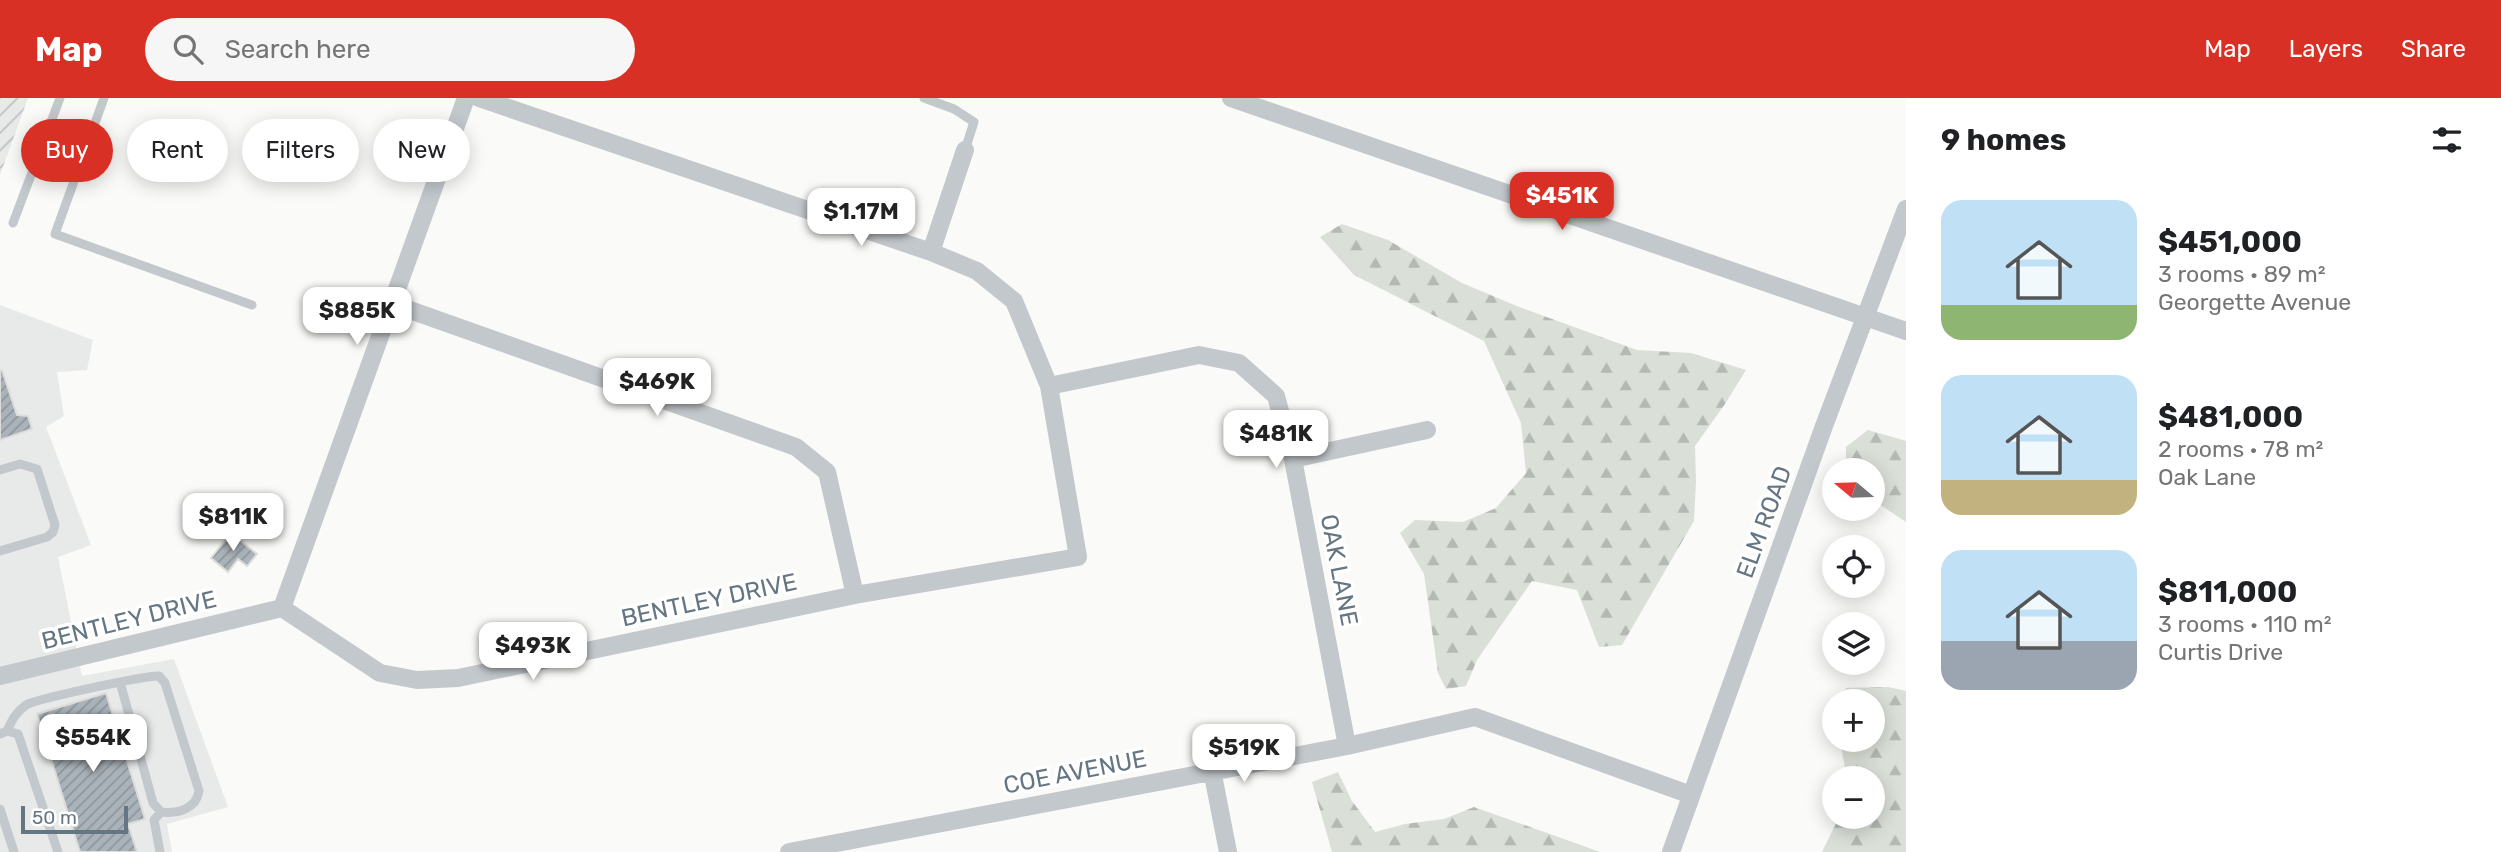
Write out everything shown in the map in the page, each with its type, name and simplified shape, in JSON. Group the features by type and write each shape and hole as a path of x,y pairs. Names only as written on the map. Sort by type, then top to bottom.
{"street":[{"path":"282,608 466,98"},
{"path":"480,98 931,252 977,271 1014,300 1049,386"},
{"path":"1231,98 1906,331"},
{"path":"931,252 965,150"},
{"name":"ELM ROAD","path":"1671,852 1906,209"},
{"path":"393,304 796,447 827,472 855,595"},
{"name":"OAK LANE","path":"1049,386 1199,355 1239,363 1276,396 1293,459 1347,746"},
{"name":"BENTLEY DRIVE","path":"0,676 282,608 380,673 417,680 458,678 855,595 1078,557 1049,386"},
{"path":"1293,459 1427,430"},
{"name":"COE AVENUE","path":"789,852 1347,746 1475,717 1691,795"},
{"path":"1212,770 1228,852"}],"lane":[{"path":"13,223 52,113 60,98"},
{"path":"104,98 55,234 252,305"},
{"path":"924,98 954,109 974,122 965,150"},
{"path":"0,470 25,464 39,471 55,525 47,537 0,551"},
{"path":"58,852 18,734 4,732 15,714 28,703 150,675 159,676 165,683 199,791 197,801 190,807 171,813 161,812 153,803 120,682"},
{"path":"0,809 14,852"},
{"path":"160,852 155,820 161,812"}],"shaded area":[{"path":"0,98 28,98 0,175"},
{"path":"0,305 93,340 87,370 57,372 64,416 46,427 91,545 58,557 82,676 174,659 228,807 167,824 172,852 0,852"}],"green space":[{"path":"1342,224 1388,240 1462,283 1637,350 1691,353 1746,370 1695,446 1694,521 1622,645 1599,647 1577,590 1532,581 1477,660 1466,686 1446,689 1438,673 1424,574 1400,533 1415,520 1463,522 1496,508 1526,473 1521,423 1484,341 1354,275 1320,237"},
{"path":"1868,430 1906,441 1906,522 1885,508 1885,458 1846,458 1846,447"},
{"path":"1888,687 1906,691 1906,852 1822,852 1833,829 1885,829 1885,766 1845,766 1842,752 1885,752 1885,689 1846,688"},
{"path":"1338,772 1352,801 1375,832 1405,824 1444,819 1474,807 1600,852 1332,852 1312,782"}],"building":[{"path":"2,370 17,415 28,416 32,429 0,440 0,371"},
{"path":"231,533 257,554 247,566 238,559 228,572 211,558"},
{"path":"106,693 145,819 128,824 137,852 80,852 37,714"}]}
